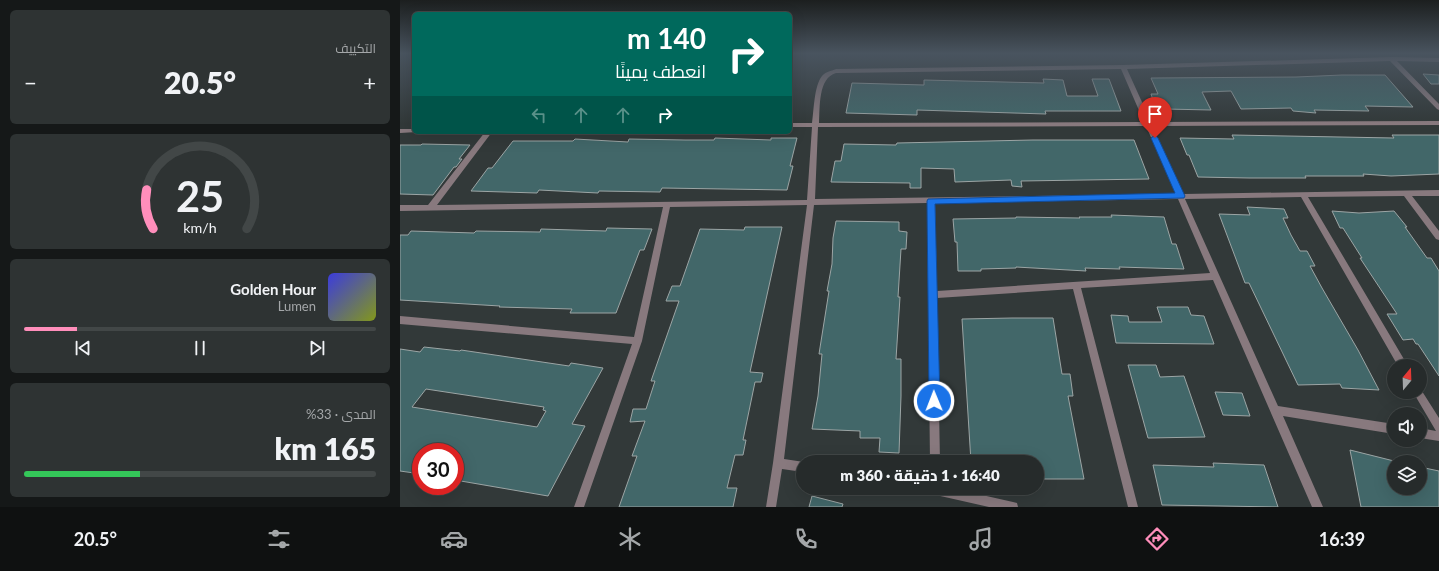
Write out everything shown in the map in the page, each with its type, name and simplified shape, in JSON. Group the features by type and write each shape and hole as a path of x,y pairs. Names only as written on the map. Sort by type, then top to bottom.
{"street":[{"path":"771,507 811,204 815,125 820,85 825,77"},
{"path":"1127,77 1318,507"},
{"path":"1409,77 1439,108"},
{"path":"792,125 1439,123"},
{"path":"400,131 412,130"},
{"path":"432,207 487,134"},
{"path":"400,208 811,204 1181,196 1439,193"},
{"path":"1406,194 1439,237"},
{"path":"1303,195 1399,359"},
{"path":"931,201 935,455"},
{"path":"579,507 638,341 667,205"},
{"path":"932,295 1216,276"},
{"path":"1076,285 1133,507"},
{"path":"400,320 638,341"},
{"path":"1422,399 1439,427"},
{"path":"1275,410 1387,428"},
{"path":"1427,434 1439,436"},
{"path":"778,463 796,466"},
{"path":"962,495 1013,507"}],"building":[{"path":"1386,77 1413,107 1365,106 1369,111 1314,110 1316,113 1293,111 1291,108 1241,109 1231,91 1202,92 1211,110 1165,109 1163,103 1154,103 1151,94 1158,94 1151,78"},
{"path":"1425,77 1439,77 1439,84 1431,84"},
{"path":"1043,79 1063,80 1067,96 1098,96 1092,79 1109,79 1121,111 1045,111 1046,114 917,110 917,115 846,113 852,83 924,85 924,80 1044,83"},
{"path":"1232,135 1394,138 1392,135 1439,135 1439,174 1391,176 1363,174 1364,176 1305,176 1306,178 1198,177 1180,138 1234,139"},
{"path":"715,138 771,140 771,138 797,138 790,166 793,166 787,190 662,188 660,192 599,191 598,193 539,190 537,193 471,191 488,168 492,168 513,141 573,141 575,139 628,142 629,139 714,140"},
{"path":"1033,140 1134,140 1149,179 1021,181 1022,187 1012,186 1011,180 955,182 954,169 921,168 921,188 910,188 910,183 831,182 835,161 841,161 844,144 896,145 897,143"},
{"path":"400,145 470,145 459,159 462,159 456,167 454,167 433,195 400,194"},
{"path":"1247,207 1284,209 1288,218 1283,218 1291,235 1300,251 1307,251 1315,266 1310,266 1379,390 1342,388 1340,384 1298,385 1249,283 1245,283 1219,214 1250,215"},
{"path":"1332,211 1359,213 1394,211 1407,227 1405,227 1427,258 1431,258 1439,271 1439,376 1418,344 1416,344 1413,339 1403,340 1387,314 1397,314 1360,258 1362,258 1343,228 1340,228"},
{"path":"1111,215 1164,217 1172,244 1176,244 1184,269 1119,267 1120,269 1085,268 1086,271 1016,267 981,269 981,271 958,271 957,242 955,242 953,219 1016,217 1112,217"},
{"path":"836,221 899,222 899,231 907,232 906,249 901,249 898,297 900,297 896,359 901,359 899,453 879,452 880,438 860,438 860,431 812,429 818,396 822,354 819,354 829,291 827,291 832,264 833,238"},
{"path":"745,227 782,227 750,372 763,373 761,382 755,382 743,440 746,440 743,455 735,455 727,488 737,488 733,507 619,507 637,456 632,456 645,421 630,422 633,409 646,409 655,381 651,381 679,301 666,301 672,286 680,286 700,229 744,230"},
{"path":"607,228 652,229 644,250 640,250 616,313 570,313 572,309 499,307 500,306 400,300 400,235 408,235 411,231 474,233 476,231 540,232 541,229 606,231"},
{"path":"1157,307 1188,307 1191,315 1204,316 1214,344 1116,343 1111,315 1128,316 1129,322 1162,322"},
{"path":"1053,318 1062,374 1070,374 1073,396 1068,396 1084,479 1044,479 1044,455 971,455 962,319"},
{"path":"424,347 461,350 569,366 571,363 603,368 572,424 585,426 548,496 464,482 464,443 412,443 412,473 400,471 400,349 420,352","holes":["426,389 544,407 543,410 546,411 537,427 412,407"]},
{"path":"1128,365 1156,365 1160,377 1184,376 1205,437 1148,438"},
{"path":"1215,392 1242,393 1250,416 1223,415"},
{"path":"1350,450 1387,459 1387,495 1427,495 1427,468 1439,471 1439,507 1361,507"},
{"path":"1213,463 1264,465 1278,507 1162,505 1153,465 1214,467"},
{"path":"812,496 843,504 842,507 809,507"}],"route":[{"path":"934,401 931,201 1181,196 1155,138"}]}
